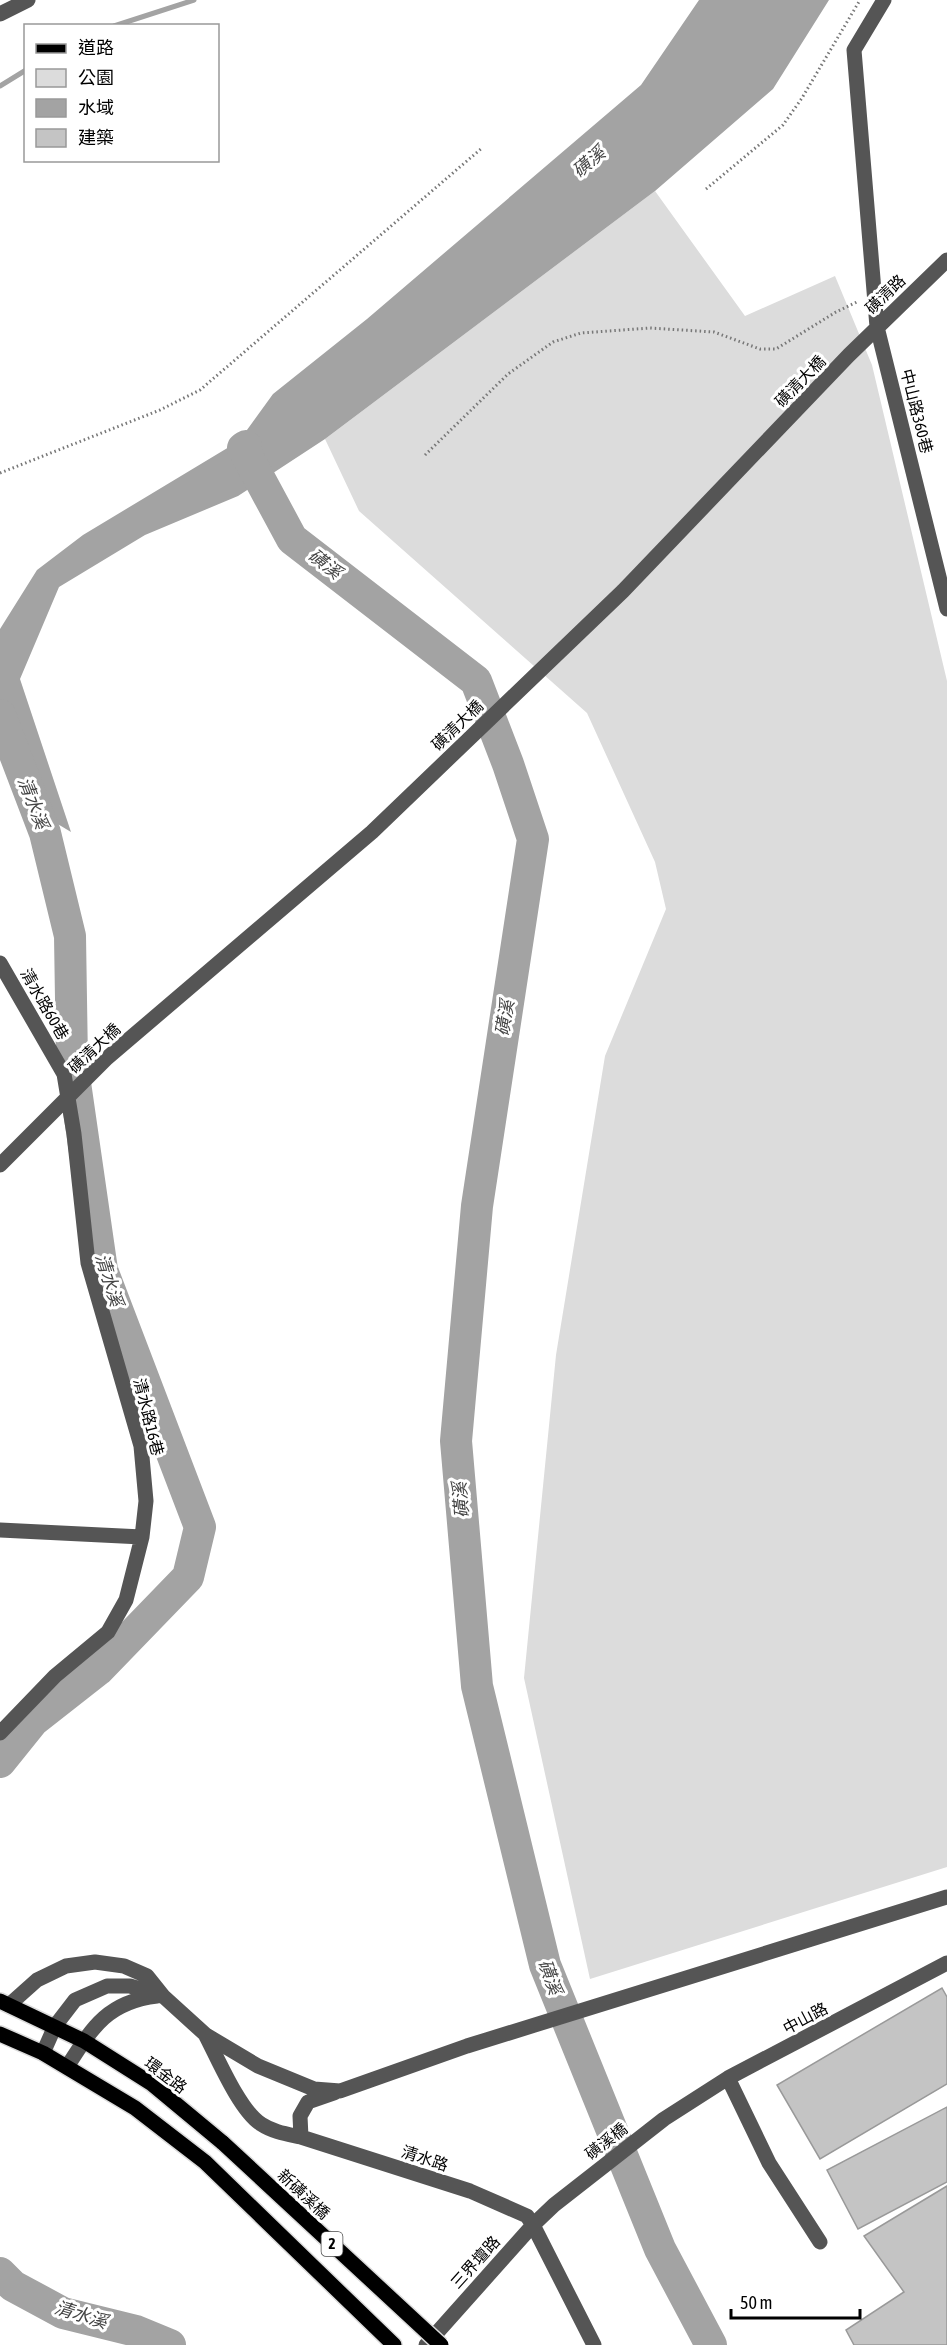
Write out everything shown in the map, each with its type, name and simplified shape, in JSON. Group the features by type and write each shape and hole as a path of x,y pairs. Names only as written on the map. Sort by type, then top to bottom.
{"main road":[{"name":"清水路","path":"4,2003 84,2040"},
{"name":"2","path":"0,2034 43,2053 135,2108 205,2162 394,2345"},
{"name":"環金路","path":"84,2040 152,2084 223,2143"},
{"name":"新磺溪橋","path":"223,2143 441,2345"}],"street":[{"path":"0,14 28,0"},
{"name":"中山路360巷","path":"884,0 855,50 877,327 947,609"},
{"name":"磺清路","path":"849,356 947,260"},
{"name":"磺清大橋","path":"69,1098 107,1058 390,815 623,591 849,356"},
{"name":"清水路60巷","path":"0,963 63,1074 69,1098"},
{"path":"0,1164 69,1098"},
{"name":"清水路16巷","path":"0,1733 55,1676 108,1632 126,1600 142,1537 146,1502 141,1446 88,1263 69,1098"},
{"path":"0,1530 142,1537"},
{"name":"清水路","path":"301,2137 300,2116 308,2102 467,2046 947,1898"},
{"name":"清水路","path":"4,2003 37,1980 66,1966 95,1962 124,1966 147,1976 163,1996 206,2035 258,2066 314,2089 340,2091"},
{"name":"中山路","path":"682,2107 728,2078 947,1963"},
{"path":"43,2053 55,2026 75,2000 107,1986 130,1986 163,1996"},
{"path":"67,2067 84,2040 112,2010 137,1999 163,1996"},
{"name":"清水路","path":"206,2035 235,2093 257,2122 271,2130 301,2137 470,2191 527,2216 533,2224"},
{"path":"728,2078 769,2163 819,2242"},
{"name":"磺溪橋","path":"554,2205 682,2107"},
{"name":"三界壇路","path":"426,2345 533,2224 554,2205"},
{"path":"533,2224 594,2345"}],"path":[{"path":"706,189 783,125 802,98 860,0"},
{"path":"0,473 160,410 200,390 482,148"},
{"path":"425,455 508,374 553,342 581,333 650,328 714,332 760,350 776,349 836,312 874,294"}],"green space":[{"path":"655,191 745,316 835,276 872,365 947,681 947,1867 590,1979 524,1678 556,1355 605,1056 666,909 655,862 587,713 359,511 325,439"}],"water":[{"path":"699,0 829,0 773,89 655,191 325,439 238,496 145,535 59,587 20,679 71,832 36,811 0,739 0,629 37,570 83,535 239,441 273,394 367,319 641,85"}],"building":[{"path":"942,1988 947,1997 947,2084 820,2159 777,2085"},
{"path":"947,2107 947,2182 858,2229 827,2170"},
{"path":"947,2186 947,2345 854,2345 846,2330 904,2292 864,2236"}],"waterway":[{"path":"120,24 194,0"},
{"path":"0,86 24,71"},
{"name":"磺溪","path":"246,446 243,448 292,539 476,681 508,764 533,839 477,1206 456,1441 477,1686 545,1965 660,2249 711,2345"},
{"name":"清水溪","path":"0,715 45,833 70,936 72,1062 102,1270 200,1527 188,1577 98,1670 33,1721 0,1762"},
{"name":"清水溪","path":"0,2273 13,2286 63,2313 136,2331 170,2345"}]}
